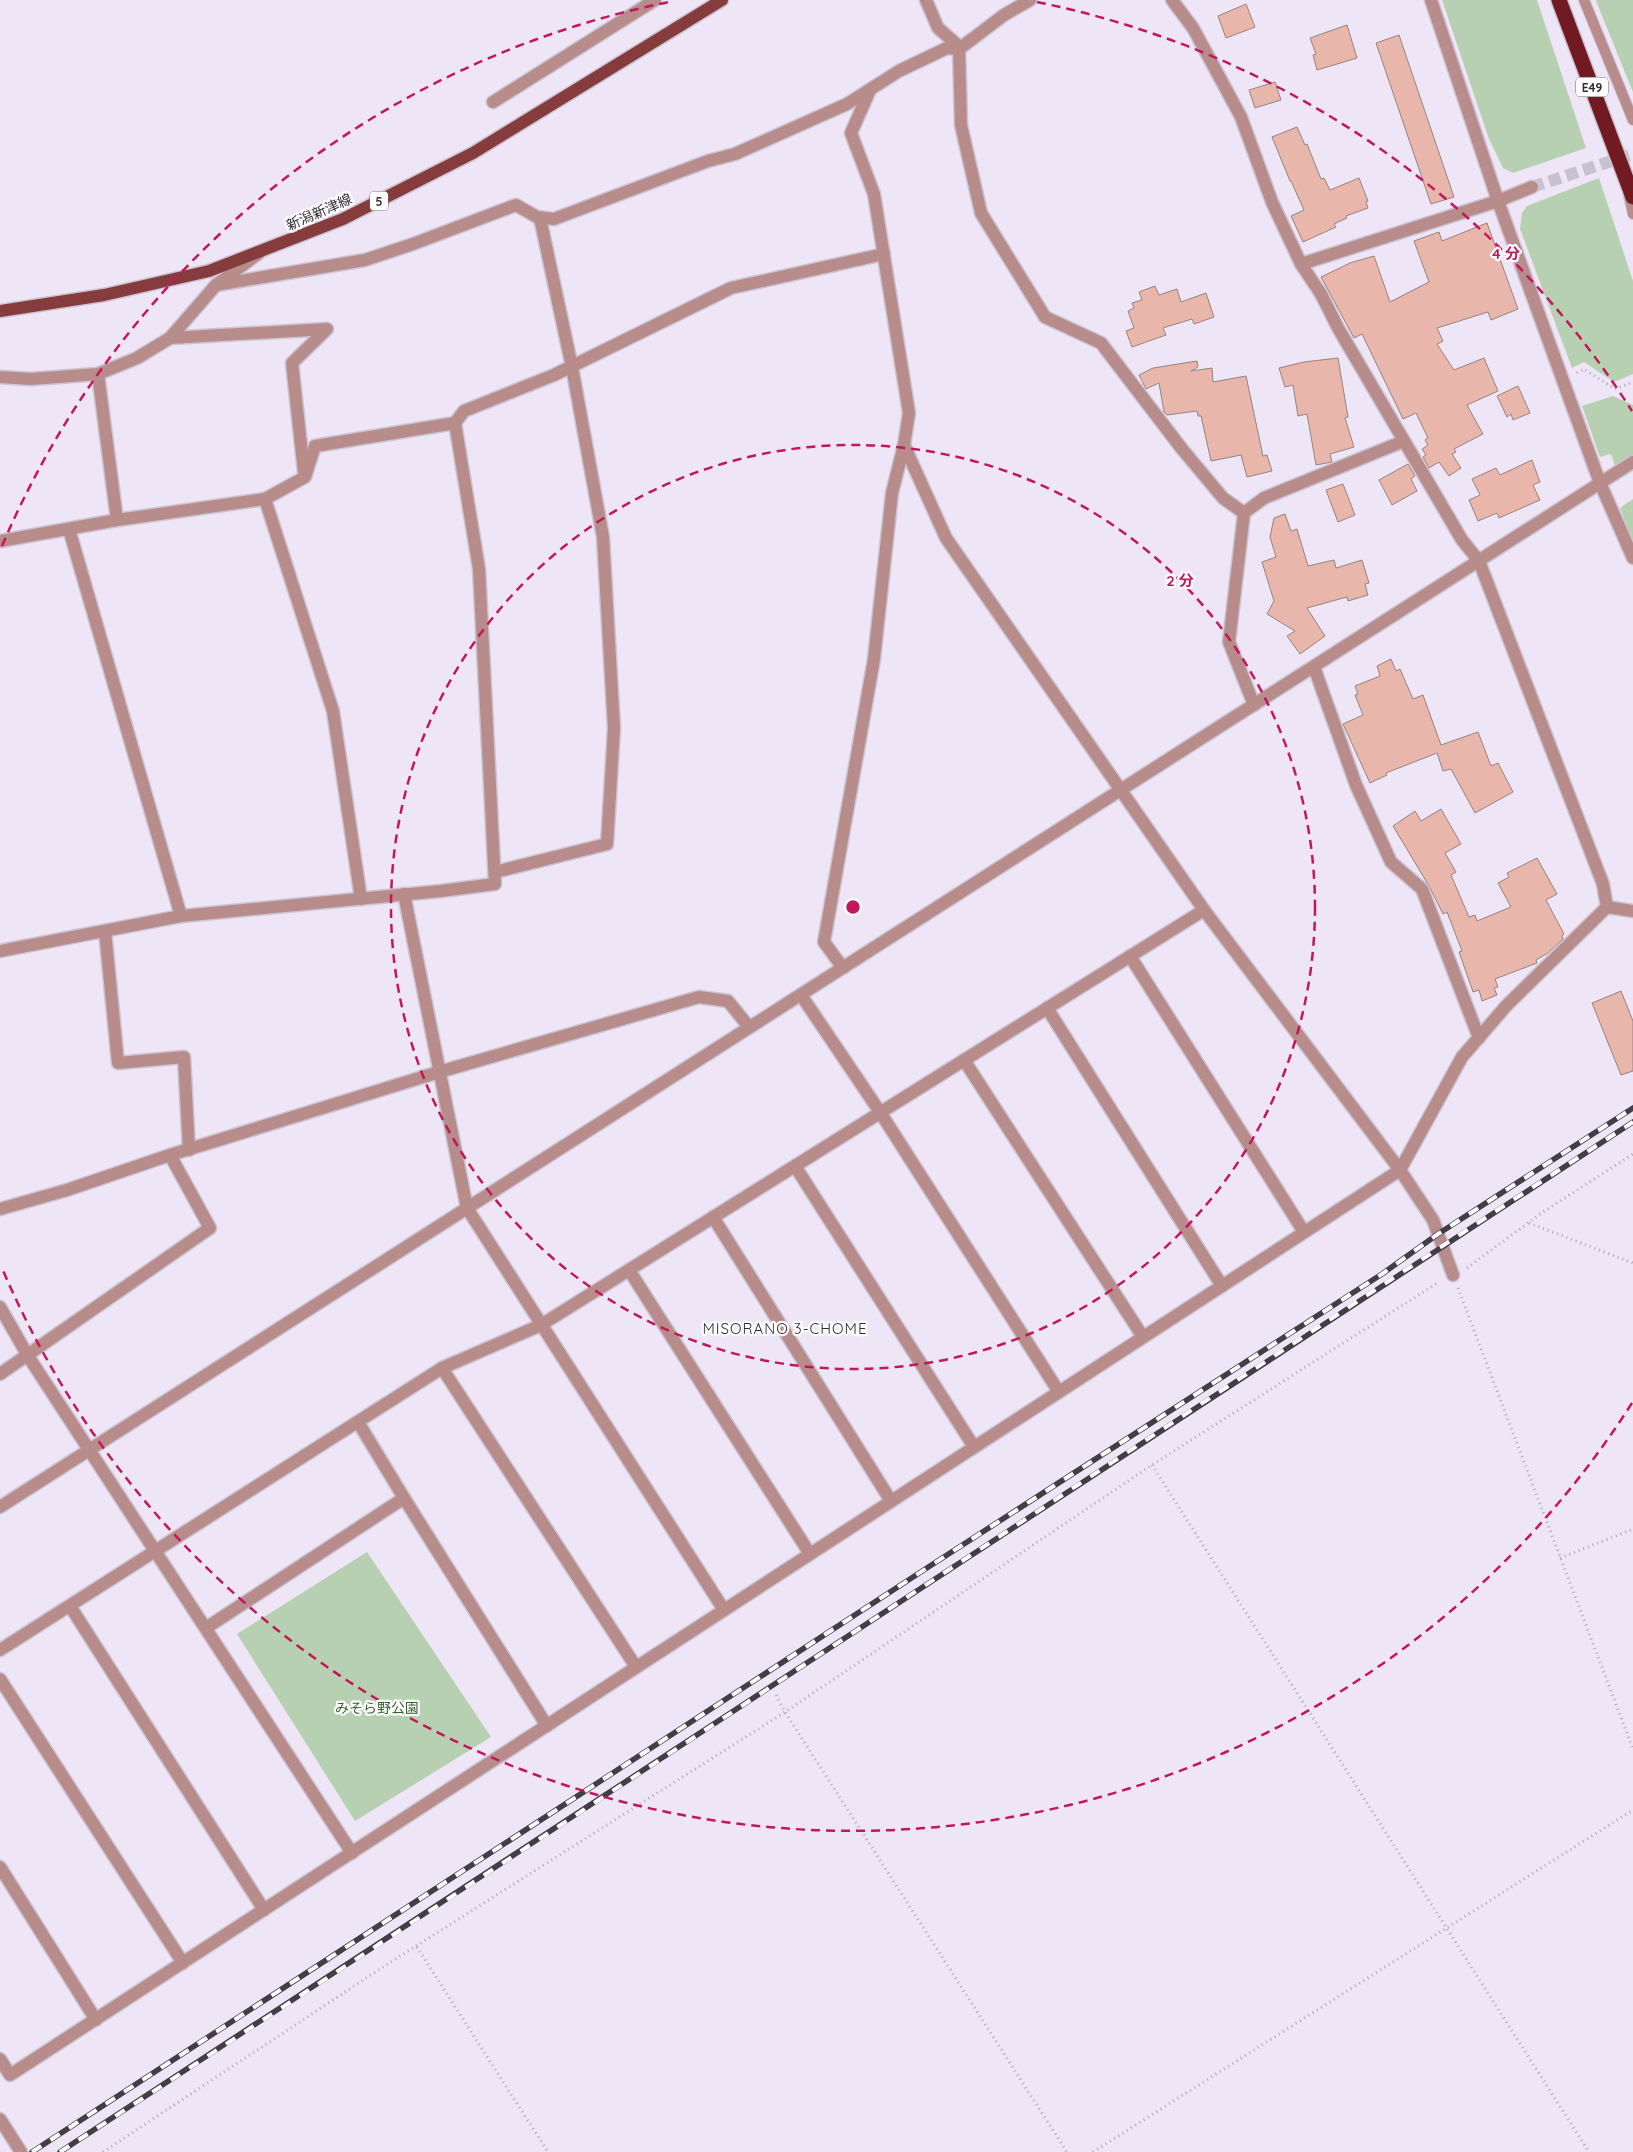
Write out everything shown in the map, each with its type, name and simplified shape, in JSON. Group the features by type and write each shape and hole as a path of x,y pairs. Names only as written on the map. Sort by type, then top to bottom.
{"highway":[{"name":"E49","path":"1559,0 1633,197"}],"main road":[{"name":"新潟新津線","path":"0,311 104,295 209,271 342,219 473,153 722,0"}],"street":[{"path":"493,102 655,0"},
{"path":"926,0 938,28 960,48 961,125 981,214 1045,316 1101,343 1188,456 1223,498 1244,513"},
{"path":"216,285 365,260 516,205 540,218 554,219 708,161 735,154 847,104 900,71 948,48 960,48 1004,15 1030,0"},
{"path":"1172,0 1192,28 1241,117 1272,202 1300,264 1321,294 1338,328 1462,540 1479,561 1603,884 1607,907"},
{"path":"1431,0 1498,201 1600,483 1633,558"},
{"path":"843,968 824,942 874,659 892,493 904,445 908,413 874,194 851,133 870,90"},
{"path":"1300,264 1498,201 1532,187"},
{"path":"495,872 607,844 614,728 603,537 572,367 540,218"},
{"path":"0,377 31,379 98,374 137,358 170,338 216,285 259,253"},
{"path":"0,951 181,916 495,884 479,568 456,423 464,411 572,367 731,288 884,254"},
{"path":"170,338 327,329 292,364 305,477"},
{"path":"98,374 117,520"},
{"path":"0,541 117,520 264,499 305,477 316,446 456,423"},
{"path":"1254,705 1229,642 1244,513 1264,498 1404,441"},
{"path":"904,445 946,538 1204,910 1400,1170 1432,1220 1454,1275"},
{"path":"0,1507 1633,462"},
{"path":"264,499 333,710 362,899"},
{"path":"69,529 181,916"},
{"path":"1314,667 1360,794 1391,862 1422,889 1479,1038"},
{"path":"404,894 467,1208 724,1610"},
{"path":"1607,907 1633,911"},
{"path":"0,2059 10,2076 1400,1170 1462,1057 1507,1005 1607,907"},
{"path":"0,1650 442,1368 541,1325 1204,910"},
{"path":"105,931 118,1063 184,1057 188,1150"},
{"path":"1130,956 1304,1232"},
{"path":"801,995 880,1112 1059,1392"},
{"path":"0,1209 67,1190 170,1155 439,1072 699,997 728,1001 749,1027"},
{"path":"1047,1008 1222,1286"},
{"path":"964,1060 1143,1337"},
{"path":"0,1374 210,1228 170,1155"},
{"path":"795,1166 974,1447"},
{"path":"713,1217 892,1501"},
{"path":"629,1270 810,1554"},
{"path":"0,1307 28,1356 352,1853"},
{"path":"442,1368 636,1668"},
{"path":"358,1422 547,1726"},
{"path":"206,1628 404,1498"},
{"path":"70,1606 264,1910"},
{"path":"0,1679 183,1963"},
{"path":"0,1867 96,2020"},
{"path":"0,2119 21,2152"}],"lane":[{"path":"1584,0 1633,120"},
{"path":"1624,175 1633,214"}],"path":[{"path":"1576,373 1584,369 1615,390 1633,382"},
{"path":"103,2152 417,1947 785,1712 1152,1465 1434,1285 1467,1269 1529,1223 1633,1154"},
{"path":"1529,1223 1633,1263"},
{"path":"1454,1275 1633,1749"},
{"path":"1152,1465 1589,2152"},
{"path":"1560,1558 1633,1529"},
{"path":"776,1695 785,1712 1067,2152"},
{"path":"1093,2152 1633,1810"},
{"path":"417,1947 548,2152"}],"green space":[{"path":"1442,0 1537,0 1586,148 1513,173 1503,168 1489,139"},
{"path":"1633,0 1633,92 1596,1"},
{"path":"1599,178 1633,281 1633,374 1614,382 1584,362 1572,368 1520,229 1522,213 1527,206"},
{"path":"1613,396 1633,405 1633,456 1616,469 1611,454 1600,457 1582,406"},
{"path":"1633,499 1633,543 1620,508"},
{"name":"みそら野公園","path":"367,1552 491,1737 355,1821 237,1634"}],"building":[{"path":"1246,4 1255,27 1226,38 1218,16"},
{"path":"1347,25 1357,58 1317,70 1313,55 1316,54 1310,38"},
{"path":"1399,35 1454,197 1431,204 1376,43"},
{"path":"1275,82 1281,100 1255,108 1249,90"},
{"path":"1297,127 1305,145 1307,144 1321,179 1324,178 1330,190 1359,178 1368,201 1366,202 1368,208 1346,216 1347,218 1334,224 1336,227 1303,242 1291,216 1304,210 1272,137"},
{"path":"1487,223 1518,309 1491,320 1488,312 1437,328 1443,341 1437,344 1454,370 1484,358 1498,391 1467,405 1483,434 1454,449 1456,452 1452,454 1461,468 1449,476 1439,462 1429,468 1423,457 1426,455 1422,449 1428,445 1425,440 1428,438 1416,413 1403,419 1362,334 1354,338 1321,277 1350,263 1374,256 1390,302 1429,282 1414,241 1439,232 1442,241"},
{"path":"1155,286 1159,295 1177,289 1181,302 1206,293 1214,317 1194,324 1192,319 1163,328 1166,335 1132,347 1126,331 1134,328 1128,311 1134,308 1132,303 1142,300 1139,292"},
{"path":"1338,358 1348,417 1345,418 1354,447 1330,454 1332,462 1316,465 1307,414 1298,416 1293,385 1285,387 1279,368 1304,362"},
{"path":"1197,361 1198,367 1191,371 1212,368 1213,382 1246,376 1263,456 1267,455 1272,471 1247,477 1241,455 1211,461 1201,416 1198,416 1197,411 1167,415 1164,412 1159,383 1146,389 1139,375 1153,368"},
{"path":"1518,386 1530,413 1513,420 1511,414 1507,417 1497,396"},
{"path":"1532,460 1540,482 1533,485 1540,500 1499,518 1497,513 1478,521 1469,500 1480,495 1472,479 1496,468 1500,475"},
{"path":"1408,464 1415,476 1411,479 1417,491 1392,505 1379,480"},
{"path":"1343,484 1355,515 1338,522 1326,490"},
{"path":"1285,514 1291,531 1297,529 1308,566 1334,560 1336,568 1362,560 1369,583 1365,584 1368,595 1348,601 1347,597 1307,608 1325,636 1300,654 1287,636 1295,631 1267,614 1274,601 1262,562 1276,557 1270,537 1274,518"},
{"path":"1391,659 1396,671 1400,669 1413,699 1423,695 1441,745 1478,732 1491,766 1498,763 1513,792 1475,813 1451,769 1443,771 1437,753 1386,773 1387,775 1370,783 1343,724 1363,715 1355,695 1358,694 1355,686 1380,676 1377,666"},
{"path":"1441,809 1461,844 1445,853 1456,872 1451,875 1469,917 1475,915 1477,921 1511,907 1498,883 1509,877 1507,873 1537,858 1557,894 1546,900 1564,934 1562,936 1563,939 1548,953 1536,960 1537,963 1495,979 1498,987 1494,988 1497,995 1482,1001 1479,990 1473,992 1459,952 1462,951 1447,912 1443,914 1429,886 1393,826 1415,811 1421,821"},
{"path":"1621,991 1633,1021 1633,1071 1621,1075 1592,1003"}],"tunnel":[{"path":"1532,187 1633,154"}],"railway":[{"path":"32,2152 933,1564 1382,1274 1438,1234 1633,1108"},
{"path":"60,2152 1633,1122"}],"district":[{"name":"MISORANO 3-CHOME","path":"785,1328"}]}
